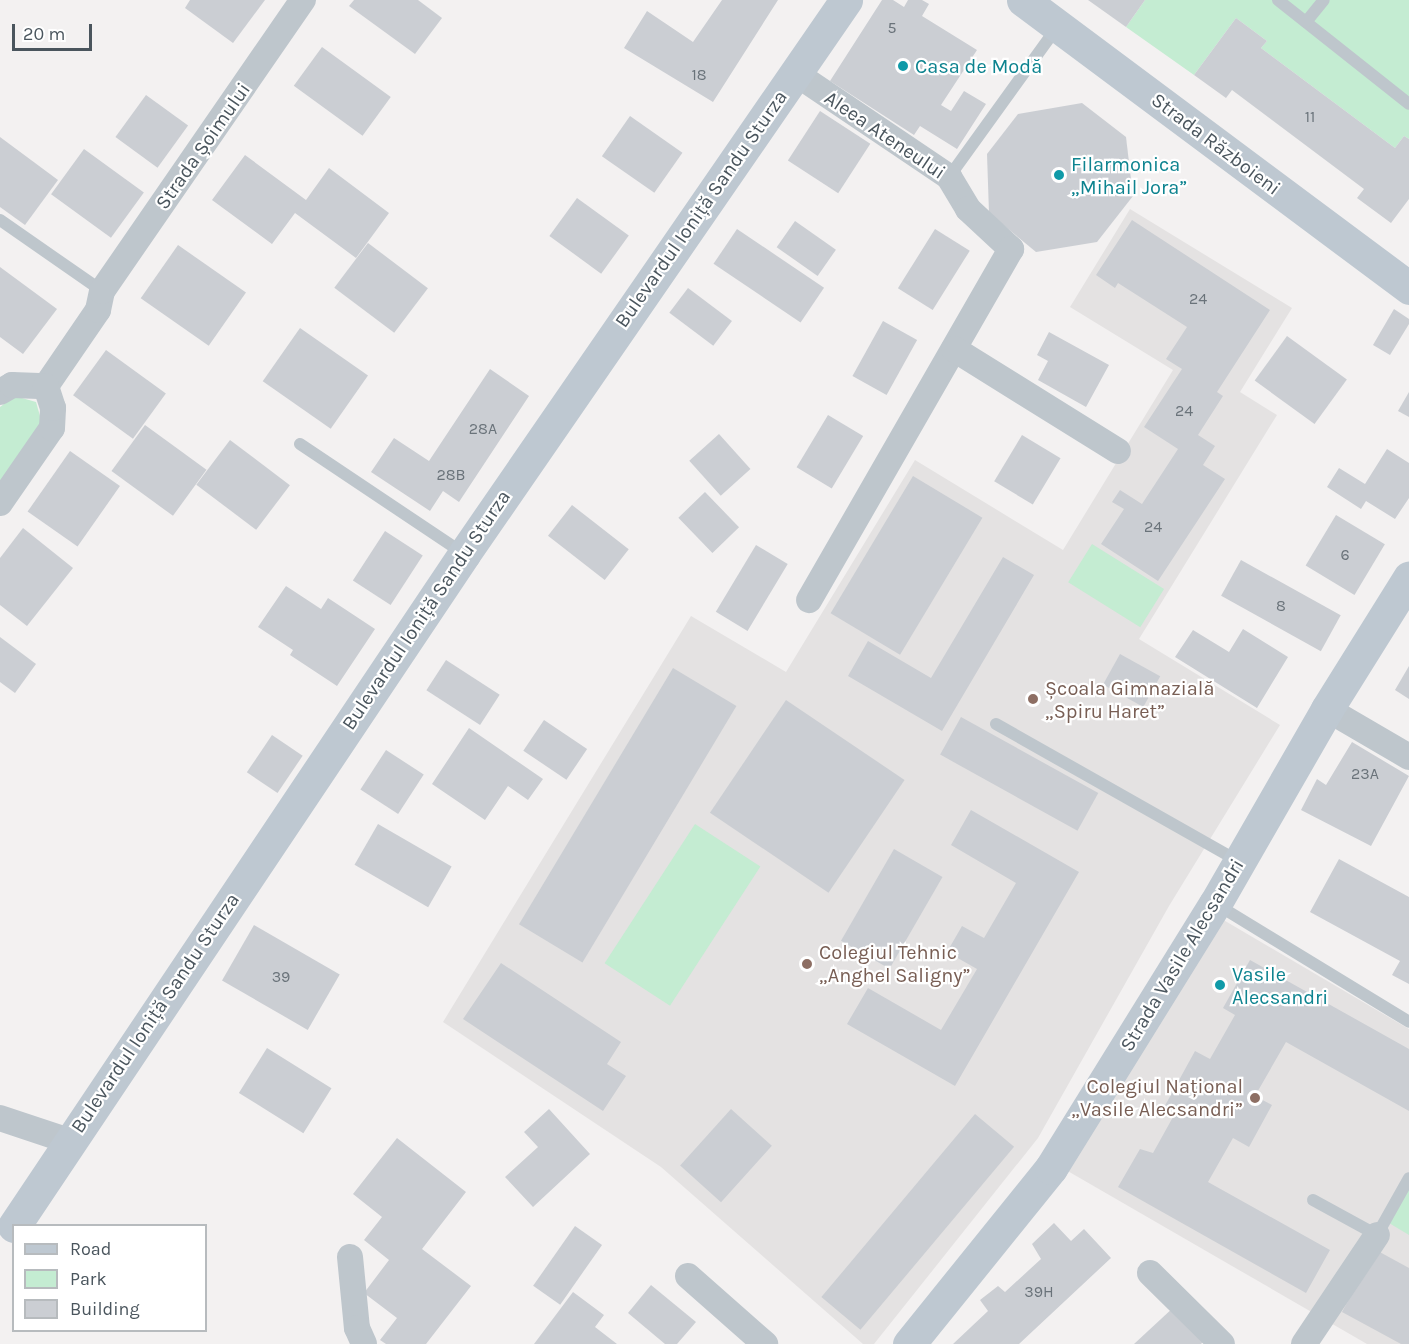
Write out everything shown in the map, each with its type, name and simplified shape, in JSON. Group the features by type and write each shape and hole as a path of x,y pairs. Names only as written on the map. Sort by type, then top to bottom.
{"street":[{"name":"Strada Șoimului","path":"46,386 98,310 102,291 303,0"},
{"name":"Bulevardul Ioniță Sandu Sturza","path":"15,1224 464,554 846,0"},
{"name":"Strada Războieni","path":"1023,0 1409,288"},
{"name":"Aleea Ateneului","path":"795,74 949,177 968,209 1011,249 808,600"},
{"path":"954,349 1118,451"},
{"path":"0,392 12,385 46,386 53,408 52,429 0,503"},
{"name":"Strada Vasile Alecsandri","path":"909,1344 1051,1168 1215,904 1327,709 1409,578"},
{"path":"1327,709 1409,758"},
{"path":"0,1118 69,1141"},
{"name":"Bulevardul Ioniță Sandu Sturza","path":"0,1247 12,1229"},
{"path":"1304,1344 1377,1235"},
{"path":"350,1257 357,1328 364,1344"},
{"path":"1150,1273 1222,1344"},
{"path":"688,1276 765,1344"}],"lane":[{"path":"1278,0 1409,104"},
{"path":"1306,22 1324,0"},
{"path":"949,177 1058,26"},
{"path":"0,220 102,291"},
{"path":"300,444 464,554"},
{"path":"996,724 1239,861"},
{"path":"1215,904 1409,1022"},
{"path":"1313,1200 1377,1235 1409,1178"}],"shaded area":[{"name":"Colegiul Tehnic „Anghel Saligny”","path":"1130,209 1292,308 1240,392 1277,415 1139,639 1280,725 1169,906 1038,1138 874,1344 863,1344 661,1167 443,1022 691,616 786,672 915,460 1063,550 1173,370 1070,307"},
{"name":"Colegiul Național „Vasile Alecsandri”","path":"1215,915 1409,1029 1409,1344 1367,1344 1059,1166"}],"green space":[{"path":"1145,0 1409,0 1409,139 1404,136 1395,148 1261,48 1267,41 1236,18 1194,75 1126,27"},
{"path":"15,396 36,402 42,423 0,485 0,407"},
{"path":"1092,544 1164,589 1140,627 1068,582"},
{"path":"695,824 760,866 670,1006 605,963"},
{"path":"1409,1188 1409,1235 1389,1223"}],"building":[{"path":"190,0 265,0 233,43 185,8"},
{"path":"354,0 418,0 442,18 415,54 349,6"},
{"path":"722,0 778,0 713,102 624,48 647,11 693,42"},
{"name":"Casa de Modă","path":"882,0 893,0 904,7 908,0 922,0 929,4 922,16 977,50 941,105 951,111 964,91 986,104 957,149 920,126 914,135 830,81"},
{"path":"1088,0 1145,0 1126,27"},
{"path":"1236,18 1267,41 1261,48 1395,148 1404,136 1409,139 1409,199 1391,223 1357,198 1364,189 1232,90 1226,98 1194,75"},
{"path":"322,47 391,97 363,136 294,86"},
{"path":"146,95 188,126 158,168 115,137"},
{"name":"Filarmonica „Mihail Jora”","path":"1082,103 1126,137 1133,196 1097,242 1036,252 989,213 987,154 1018,114"},
{"path":"820,111 870,144 838,193 788,160"},
{"path":"630,116 682,153 654,193 602,156"},
{"path":"0,137 58,180 25,225 0,207"},
{"path":"84,149 144,192 111,238 51,194"},
{"path":"245,155 306,200 329,168 389,213 356,258 295,213 272,244 212,200"},
{"path":"577,198 629,236 601,274 549,236"},
{"path":"1132,220 1270,310 1217,392 1223,396 1198,435 1215,446 1203,465 1225,479 1158,581 1101,544 1124,509 1112,502 1120,490 1142,504 1178,449 1144,427 1182,369 1166,359 1187,327 1118,283 1115,288 1096,275"},
{"path":"795,221 836,250 818,276 777,247"},
{"path":"737,229 824,288 801,323 714,264"},
{"path":"935,229 970,251 933,310 898,288"},
{"path":"368,243 428,288 394,333 334,288"},
{"path":"178,245 246,293 209,346 141,298"},
{"path":"0,267 57,309 23,354 0,337"},
{"path":"688,288 732,321 713,346 669,313"},
{"path":"1394,309 1409,319 1409,324 1390,355 1373,345"},
{"path":"883,321 917,340 887,395 852,376"},
{"path":"300,328 368,376 331,429 263,381"},
{"path":"1049,332 1109,365 1086,407 1038,380 1048,361 1037,355"},
{"path":"1287,336 1347,379 1315,424 1255,380"},
{"path":"106,350 166,393 133,439 73,395"},
{"path":"490,369 529,396 459,502 443,491 430,511 371,472 394,438 429,461"},
{"path":"1409,392 1409,417 1398,411"},
{"path":"828,415 863,436 832,488 797,467"},
{"path":"145,425 206,470 173,516 111,471"},
{"path":"719,434 750,469 721,496 689,461"},
{"path":"1022,435 1061,458 1033,504 994,481"},
{"path":"230,440 290,485 256,530 196,485"},
{"path":"1387,449 1409,463 1409,498 1395,519 1366,501 1361,509 1327,487 1339,468 1365,484"},
{"path":"70,451 120,486 78,547 28,512"},
{"path":"913,476 982,518 900,655 831,613"},
{"path":"705,492 739,527 712,553 678,518"},
{"path":"572,505 629,549 605,580 548,536"},
{"path":"1336,515 1385,544 1354,595 1306,566"},
{"path":"23,528 73,568 27,626 0,605 0,558"},
{"path":"385,531 423,556 391,605 353,580"},
{"path":"756,545 788,564 748,631 716,612"},
{"path":"1003,557 1034,575 942,731 848,676 868,641 931,678"},
{"path":"1241,560 1341,615 1321,651 1221,596"},
{"path":"286,586 321,609 328,598 375,629 337,686 290,655 293,650 258,627"},
{"path":"1243,629 1288,657 1257,708 1175,657 1193,630 1229,652"},
{"path":"0,637 36,664 15,693 0,682"},
{"path":"1120,654 1160,676 1143,707 1103,685"},
{"path":"446,660 500,695 480,725 426,690"},
{"path":"1409,666 1409,699 1395,690"},
{"path":"673,668 736,706 582,962 519,924"},
{"path":"786,700 905,780 829,893 710,813"},
{"path":"961,717 1098,793 1077,831 940,755"},
{"path":"544,720 587,749 566,780 523,751"},
{"path":"469,728 543,779 528,800 508,786 485,820 432,784"},
{"path":"272,735 303,756 278,793 247,772"},
{"path":"1352,742 1409,776 1371,846 1301,810 1317,779 1326,785"},
{"path":"386,750 424,775 398,814 360,789"},
{"path":"971,810 1079,872 955,1086 847,1024 868,988 941,1030 977,969 947,952 962,926 984,938 1016,883 951,845"},
{"path":"378,824 452,866 428,907 354,865"},
{"path":"894,849 942,877 889,969 841,941"},
{"path":"1339,859 1409,897 1409,984 1392,975 1400,961 1310,912"},
{"path":"254,925 340,974 308,1030 222,980"},
{"path":"1250,960 1409,1049 1409,1111 1286,1042 1255,1096 1272,1105 1249,1147 1233,1138 1208,1182 1330,1250 1306,1293 1118,1187 1140,1149 1153,1153 1173,1117 1162,1111 1195,1051 1210,1059 1235,1015 1223,1008"},
{"path":"501,963 621,1042 607,1064 626,1076 603,1111 463,1019"},
{"path":"267,1048 331,1088 303,1133 239,1093"},
{"path":"549,1109 590,1154 533,1207 505,1177 538,1147 524,1132"},
{"path":"731,1109 772,1146 721,1202 680,1165"},
{"path":"975,1114 1014,1147 860,1330 821,1297"},
{"path":"397,1138 466,1192 422,1249 471,1286 426,1344 386,1344 380,1340 397,1318 364,1293 389,1260 364,1240 382,1217 353,1194"},
{"path":"1054,1223 1071,1241 1084,1229 1111,1258 1019,1344 953,1344 988,1311 980,1300 998,1286 1005,1292 1041,1259 1032,1244"},
{"path":"575,1226 602,1245 560,1305 533,1286"},
{"path":"1376,1250 1409,1268 1409,1344 1401,1344 1342,1312"},
{"path":"651,1285 696,1322 677,1344 665,1344 628,1313"},
{"path":"573,1292 604,1315 595,1327 617,1344 534,1344"},
{"path":"1175,1306 1206,1339 1201,1344 1134,1344"}],"place":[{"name":"Casa de Modă","path":"903,66"},
{"name":"Filarmonica „Mihail Jora”","path":"1059,175"},
{"name":"Școala Gimnazială „Spiru Haret”","path":"1033,699"},
{"name":"Colegiul Tehnic „Anghel Saligny”","path":"807,964"},
{"name":"Vasile Alecsandri","path":"1220,985"},
{"name":"Colegiul Național „Vasile Alecsandri”","path":"1255,1098"}]}
